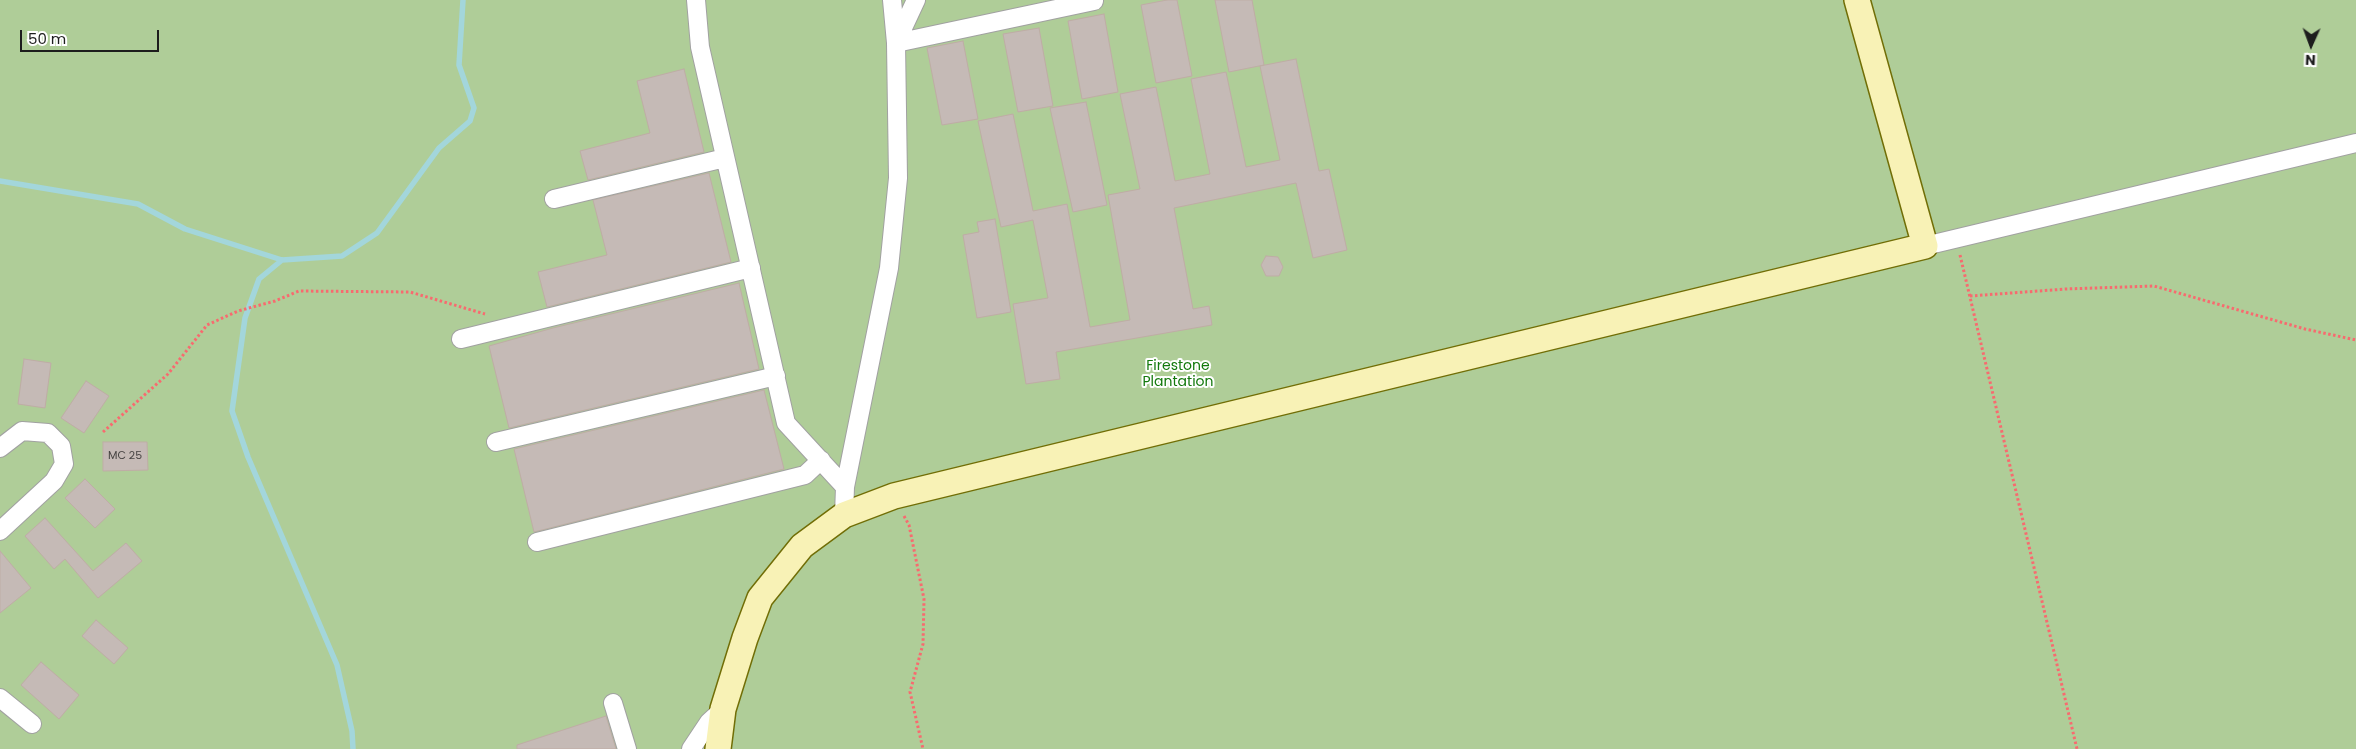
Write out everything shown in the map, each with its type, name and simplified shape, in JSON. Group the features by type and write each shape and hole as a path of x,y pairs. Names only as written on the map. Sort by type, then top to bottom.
{"street":[{"path":"696,0 700,47 786,423 845,487"},
{"path":"844,515 845,487 889,268 898,178 896,43 892,0"},
{"path":"896,43 916,0"},
{"path":"1858,0 1926,246"},
{"path":"896,43 1094,1"},
{"path":"718,749 723,709 745,638 760,598 802,546 844,515 894,496 2356,143"},
{"path":"554,199 725,158"},
{"path":"461,339 751,268"},
{"path":"496,442 776,376"},
{"path":"0,448 22,431 48,433 62,446 64,464 54,481 0,531"},
{"path":"537,542 805,475 821,460"},
{"path":"0,698 32,724"},
{"path":"613,703 627,749"},
{"path":"691,749 709,722 723,709"}],"path":[{"path":"1956,240 2077,749"},
{"path":"1970,296 2066,288 2154,286 2305,329 2356,340"},
{"path":"103,432 168,374 207,325 238,311 275,301 299,291 410,292 465,309 492,315"},
{"path":"894,496 909,525 924,599 923,644 910,692 923,749"}],"green space":[{"name":"Firestone Plantation","path":"0,0 2356,0 2356,749 0,749"}],"building":[{"path":"1177,0 1192,76 1156,83 1141,5"},
{"path":"1215,0 1252,0 1264,65 1229,72"},
{"path":"1104,14 1118,92 1082,99 1068,21"},
{"path":"1039,28 1053,106 1018,112 1003,34"},
{"path":"963,41 978,119 942,125 927,48"},
{"path":"1296,59 1319,171 1329,169 1347,250 1313,258 1296,183 1174,208 1193,309 1209,306 1212,325 1056,352 1060,379 1026,384 1013,304 1048,298 1033,220 1001,227 978,121 1013,114 1033,211 1067,204 1090,327 1130,320 1108,195 1140,189 1120,94 1156,87 1175,181 1210,174 1191,79 1226,72 1246,167 1280,160 1260,66"},
{"path":"684,69 704,152 588,180 580,151 650,133 637,81"},
{"path":"1086,102 1107,205 1073,212 1050,108"},
{"path":"709,173 731,262 547,307 538,272 607,255 593,200"},
{"path":"995,219 1011,312 977,318 963,235 979,232 977,222"},
{"path":"1266,256 1278,257 1283,267 1279,276 1266,276 1261,265"},
{"path":"739,283 759,369 509,428 489,346 553,328"},
{"path":"24,359 51,363 45,408 18,404"},
{"path":"86,381 109,396 84,433 61,418"},
{"path":"764,390 784,469 534,532 514,449"},
{"path":"103,442 147,442 148,470 103,471"},
{"path":"85,479 115,509 95,528 65,498"},
{"path":"45,518 93,571 126,543 142,561 98,598 65,559 54,569 25,536"},
{"path":"0,551 31,588 0,613"},
{"path":"96,620 128,648 114,664 82,636"},
{"path":"41,662 79,695 59,719 21,685"},
{"path":"606,716 616,749 517,749 517,745"}],"waterway":[{"path":"0,181 138,204 185,229 282,260 342,256 377,233 439,148 470,121 474,108 459,65 463,0"},
{"path":"282,260 259,279 245,318 232,411 248,457 337,665 352,731 353,749"}]}
